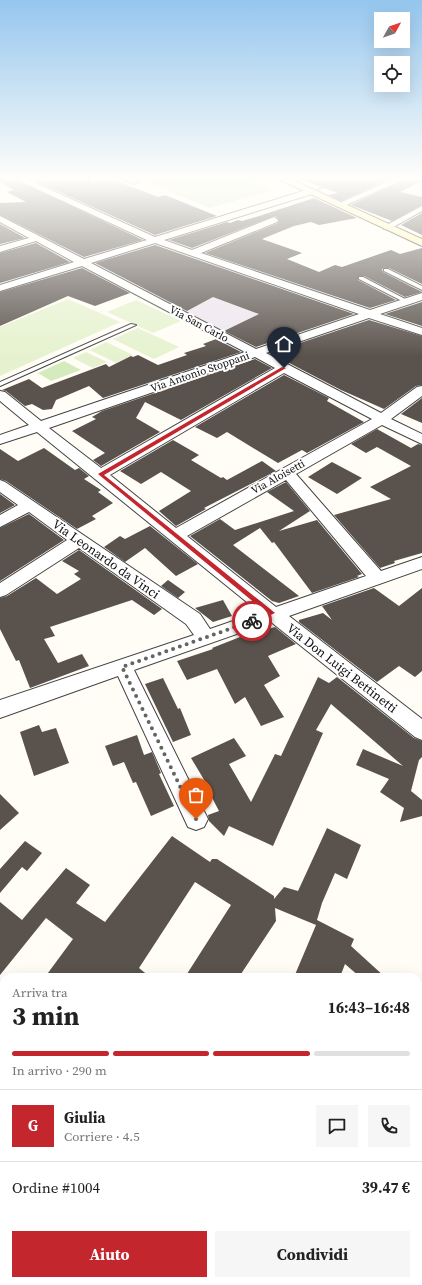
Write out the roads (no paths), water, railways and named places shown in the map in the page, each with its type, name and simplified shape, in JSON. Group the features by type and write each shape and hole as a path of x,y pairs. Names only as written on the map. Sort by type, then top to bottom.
{"street":[{"path":"148,237 422,332"},
{"path":"0,288 165,237"},
{"path":"192,253 232,237"},
{"path":"0,249 38,238"},
{"name":"Via San Carlo","path":"38,238 254,353 422,440"},
{"name":"Via Antonio Stoppani","path":"0,440 422,296"},
{"path":"100,474 284,368"},
{"name":"Via Aloisetti","path":"175,536 382,419 422,390"},
{"name":"Via Don Luigi Bettinetti","path":"0,395 100,474 175,536 422,731"},
{"path":"287,472 378,578"},
{"name":"Via Leonardo da Vinci","path":"0,485 28,506 193,619 206,638"},
{"path":"0,522 28,506"},
{"path":"0,591 79,540"},
{"path":"0,709 422,562"},
{"path":"122,667 196,819"}],"lane":[{"path":"386,270 422,288"},
{"path":"361,278 406,301"},
{"path":"0,384 133,325"}]}
